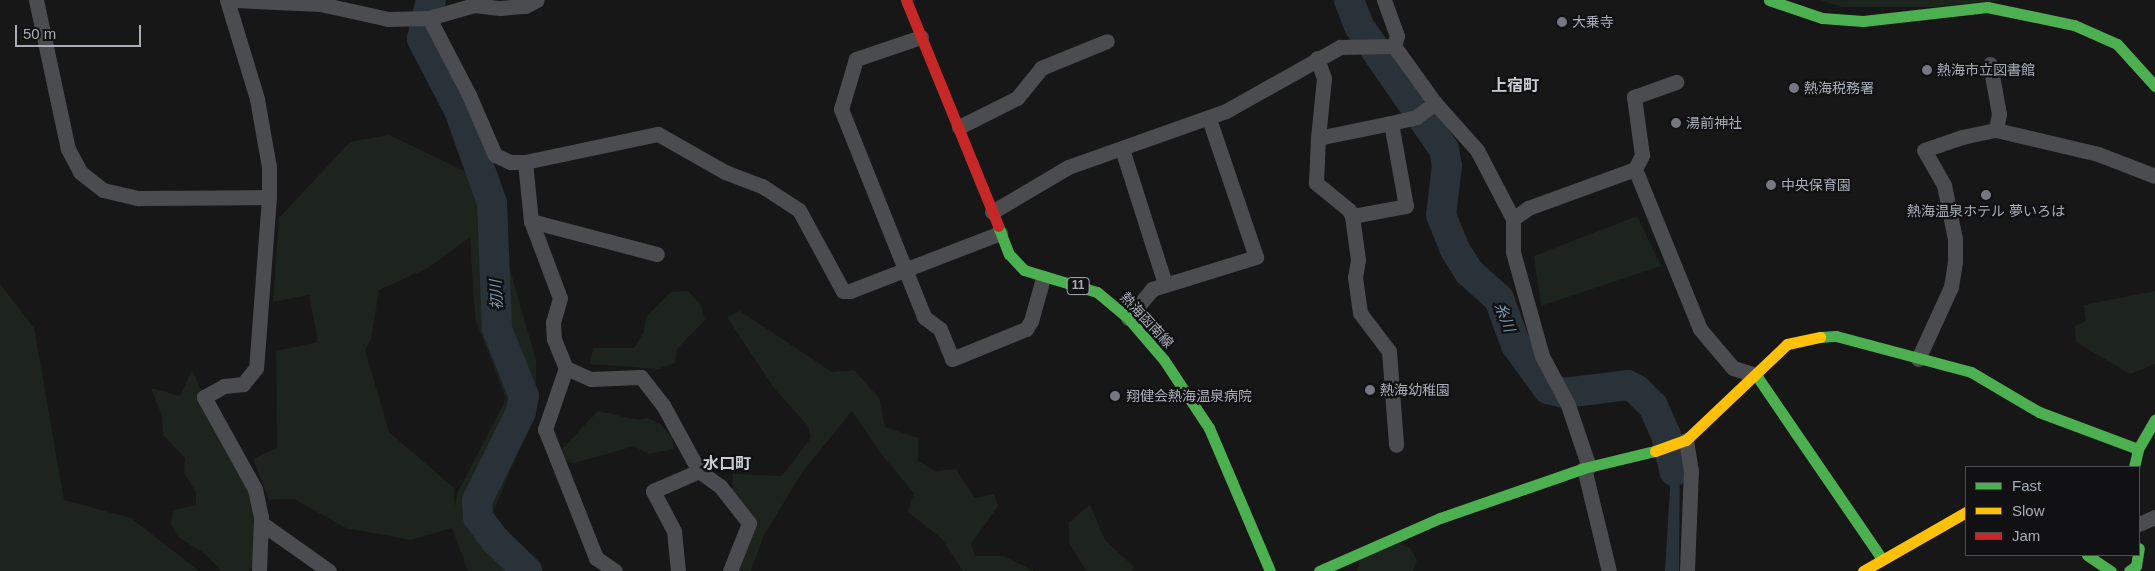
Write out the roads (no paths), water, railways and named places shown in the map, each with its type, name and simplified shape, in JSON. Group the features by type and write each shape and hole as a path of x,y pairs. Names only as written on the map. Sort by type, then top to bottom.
{"street":[{"path":"36,0 68,149 80,172 103,190 139,198 269,197"},
{"path":"227,0 257,99 269,167 269,197 256,368 251,378 243,384 212,390 204,397 255,489 261,523 260,571"},
{"path":"234,0 321,2 388,19 429,18 453,9 474,6 517,7 537,0"},
{"name":"熱海函南線","path":"906,0 1009,254 1024,270 1043,278 1097,292 1128,318 1164,360 1209,428 1270,571"},
{"path":"992,212 1068,166 1209,119 1340,47 1388,47 1397,36 1384,0"},
{"path":"1769,0 1822,18 1862,21 1963,4 1987,7 2074,25 2101,35 2117,44 2155,86"},
{"path":"429,18 469,95 495,155 510,162 525,162 658,134 725,172 762,186 799,210 843,291 850,291 1000,233"},
{"path":"921,37 856,59 841,109 924,317 940,329 952,359 1026,329 1031,321 1043,278"},
{"path":"959,127 1017,98 1041,68 1107,41"},
{"path":"1388,47 1477,150 1513,219 1513,252 1540,347 1568,405 1587,468 1610,571"},
{"path":"1317,58 1324,78 1316,183 1349,210 1352,216 1358,260 1355,277 1360,313 1389,351 1396,445"},
{"path":"1990,64 1998,114 1996,130"},
{"path":"1513,219 1528,208 1635,169 1642,155 1634,96 1676,82"},
{"path":"1318,138 1391,124 1416,117 1435,103"},
{"path":"1128,318 1152,290 1165,284 1256,258 1209,119"},
{"path":"1352,216 1406,206 1391,124"},
{"path":"1918,359 1950,287 1955,261 1955,239 1944,185 1924,150 1962,136 1996,130 2098,154 2155,176"},
{"path":"1122,149 1165,284"},
{"path":"525,162 531,221 560,298 553,322 554,339 566,368 545,429 596,558 615,571"},
{"path":"1635,169 1700,329 1733,368 1756,375 1886,565"},
{"path":"531,221 657,254"},
{"path":"1319,571 1386,538 1587,468 1657,451 1686,440 1787,344 1821,337 1836,336 1972,372 2039,412 2138,449"},
{"path":"566,368 591,379 641,377 663,405 699,471 720,486 749,524 730,571"},
{"path":"2134,466 2138,449 2155,420"},
{"path":"1686,440 1691,470 1687,571"},
{"path":"678,571 674,530 653,490 699,471"},
{"path":"1862,571 1886,565 1965,513"},
{"path":"2140,524 2155,517"},
{"path":"261,523 328,571"},
{"path":"2088,556 2111,571"},
{"path":"2129,571 2136,566 2140,556"}],"waterway":[{"name":"初川","path":"431,0 422,39 459,110 492,203 497,329 524,396 521,412 477,501 478,517 495,540 527,571"},
{"name":"糸川","path":"1349,0 1359,26 1444,149 1447,166 1441,215 1454,248 1469,272 1499,299 1516,345 1548,389 1564,393 1628,385 1637,390 1653,406 1666,435 1674,471"}],"place":[{"name":"大乗寺","path":"1562,22"},
{"name":"熱海市立図書館","path":"1927,70"},
{"name":"熱海税務署","path":"1794,88"},
{"name":"湯前神社","path":"1676,123"},
{"name":"中央保育園","path":"1771,185"},
{"name":"熱海温泉ホテル 夢いろは","path":"1986,195"},
{"name":"熱海幼稚園","path":"1370,390"},
{"name":"翔健会熱海温泉病院","path":"1115,396"}],"district":[{"name":"上宿町","path":"1515,86"},
{"name":"水口町","path":"727,464"}]}
